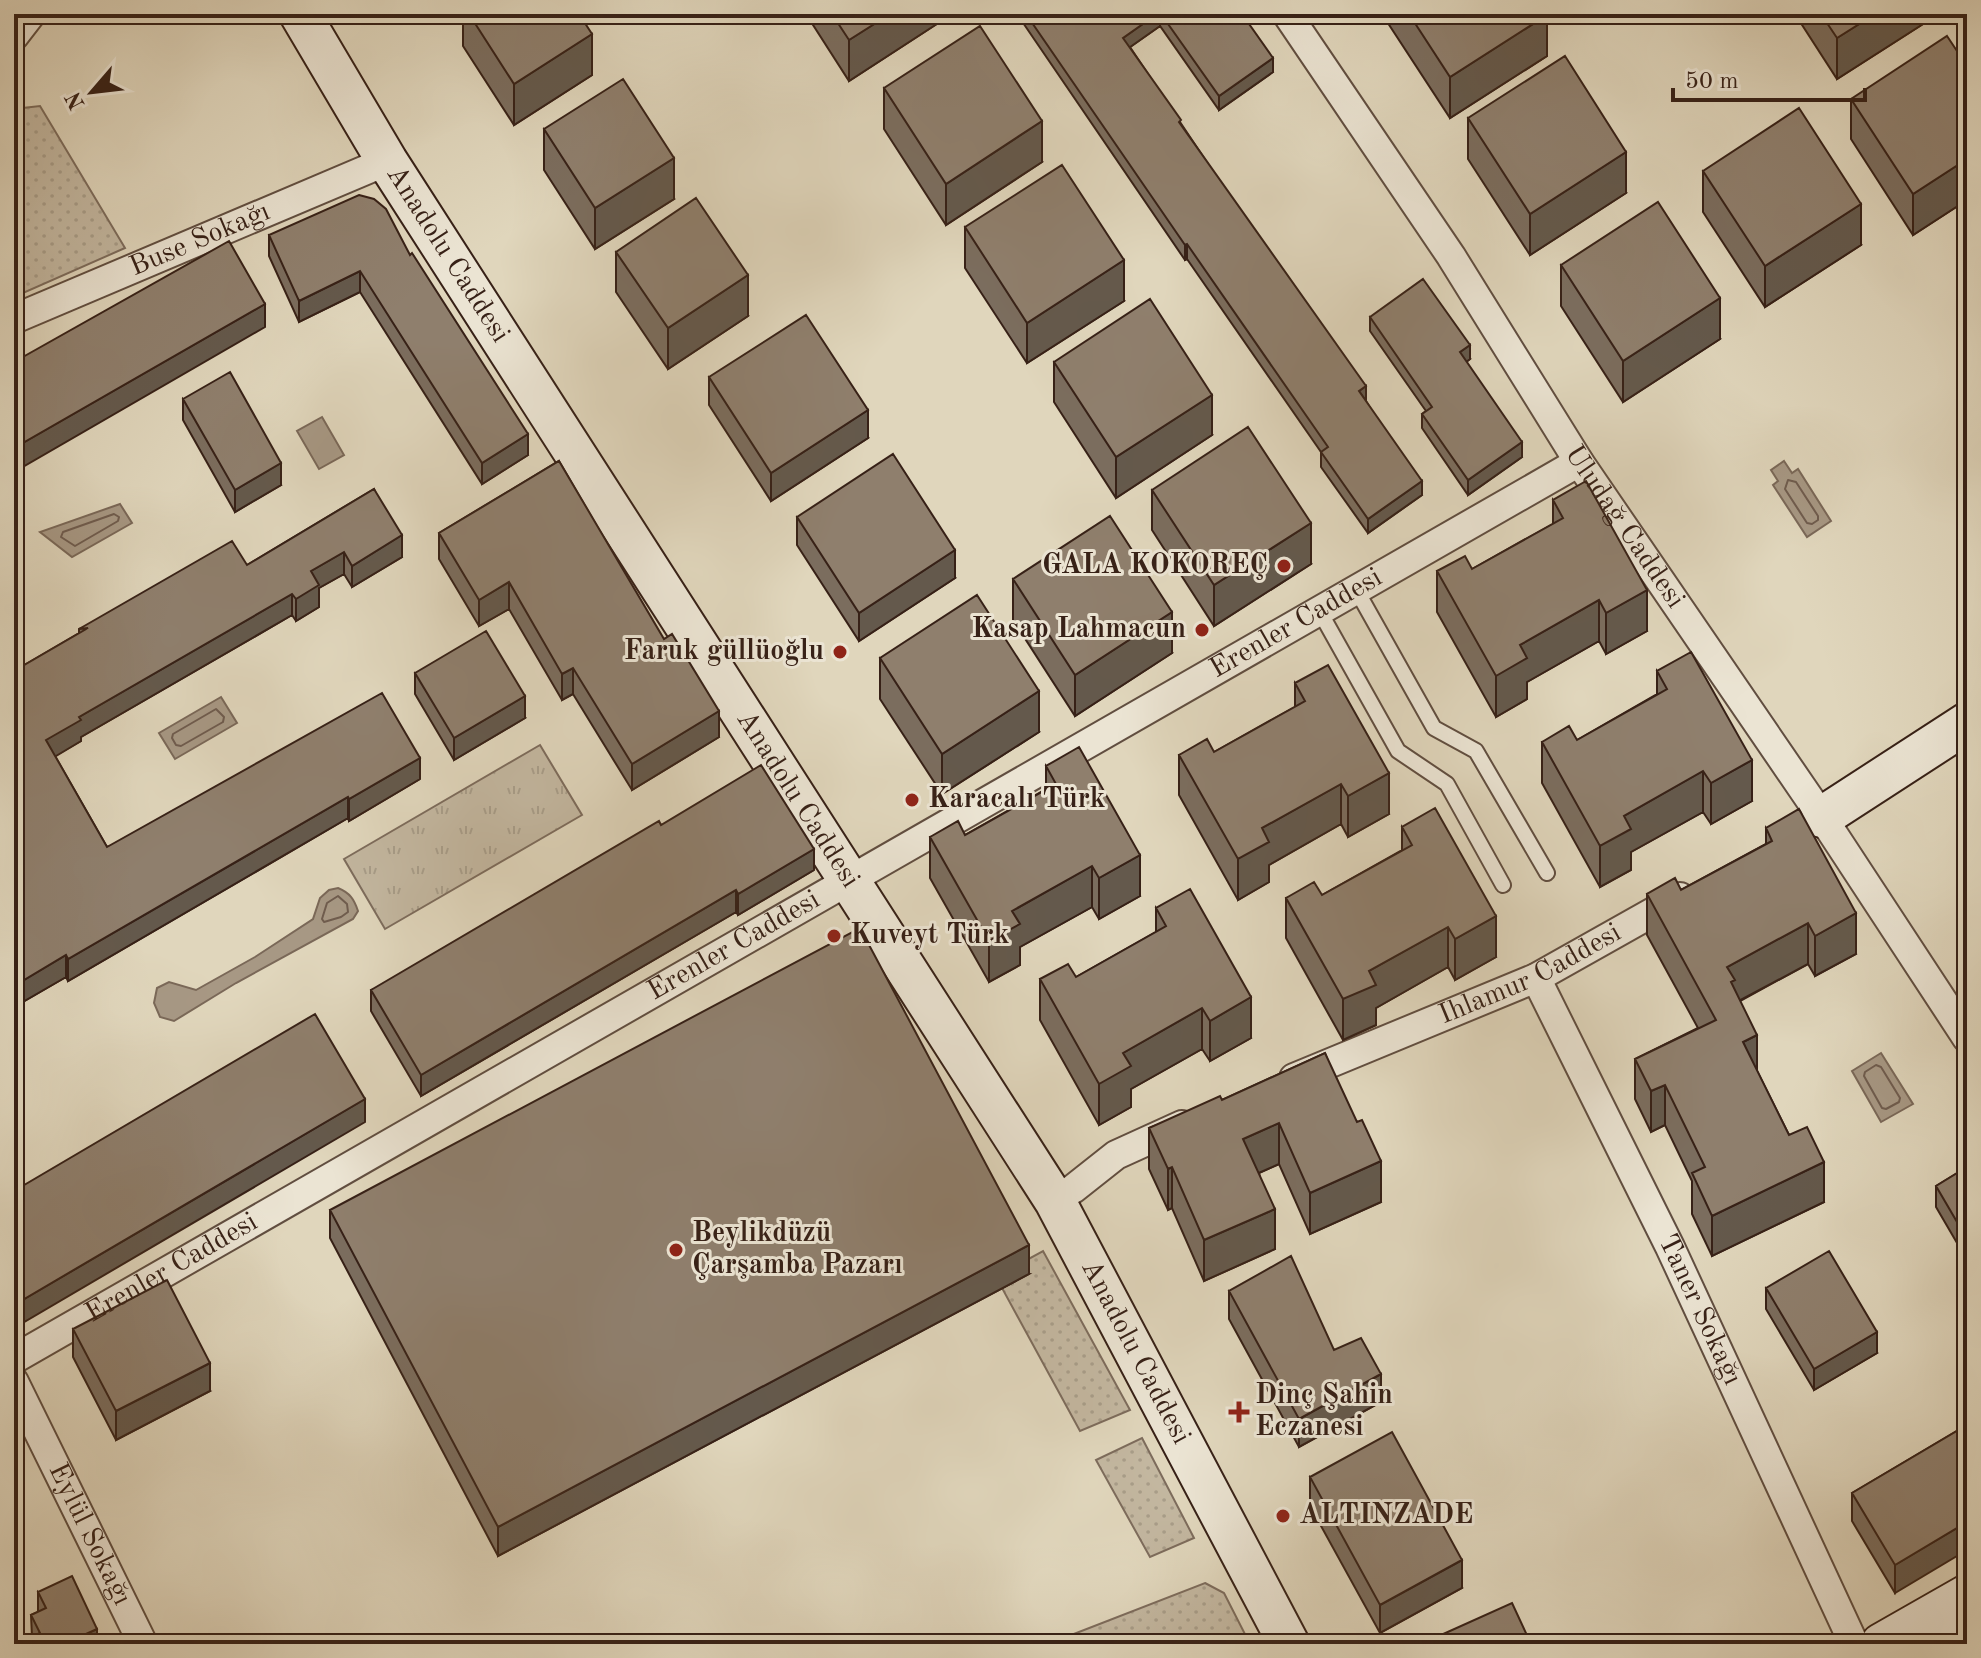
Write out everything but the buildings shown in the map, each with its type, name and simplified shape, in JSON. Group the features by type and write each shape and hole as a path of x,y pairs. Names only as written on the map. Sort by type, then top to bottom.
{"main road":[{"name":"Anadolu Caddesi","path":"300,14 490,285 860,875 1143,1314 1250,1545 1289,1644"},
{"name":"Anadolu Caddesi","path":"327,14 397,156"},
{"path":"1808,825 1967,723"},
{"name":"Anadolu Caddesi","path":"1250,1545 1311,1644"},
{"path":"1881,1644 1967,1595"},
{"path":"1949,1644 1967,1633"}],"street":[{"path":"14,36 31,14"},
{"name":"Uludağ Caddesi","path":"1287,14 1451,256 1808,825 1967,1038"},
{"name":"Buse Sokağı","path":"14,319 397,156"},
{"name":"Erenler Caddesi","path":"14,1359 1579,462"},
{"name":"Ihlamur Caddesi","path":"1263,1091 1536,978 1699,886"},
{"name":"Taner Sokağı","path":"1536,978 1670,1247 1854,1644"},
{"path":"1064,1195 1116,1155 1206,1115"},
{"name":"Eylül Sokağı","path":"14,1382 143,1644"}],"lane":[{"path":"1357,591 1434,728 1476,751 1547,873"},
{"path":"1320,612 1398,751 1447,784 1503,885"}],"green space":[{"path":"40,106 125,248 14,297 14,109"},
{"path":"540,745 582,815 385,929 344,859"},
{"path":"1043,1251 1130,1410 1080,1431 1002,1288 1028,1274 1023,1262"},
{"path":"1142,1438 1194,1538 1150,1557 1096,1460"},
{"path":"1205,1583 1224,1593 1250,1644 1048,1644"}],"water":[{"path":"322,417 344,455 319,469 297,431"},
{"path":"1784,461 1792,473 1798,469 1831,521 1807,537 1773,485 1778,481 1771,470"},
{"path":"120,504 132,523 72,557 40,532"},
{"path":"221,697 237,723 175,759 159,733"},
{"path":"338,888 349,894 355,903 358,911 353,919 174,1021 160,1017 154,1003 157,988 169,982 196,990 313,919 320,898 329,890"},
{"path":"1881,1053 1913,1104 1881,1122 1852,1071"}],"place":[{"name":"GALA KOKOREÇ","path":"1284,566"},
{"name":"Kasap Lahmacun","path":"1202,630"},
{"name":"Faruk güllüoğlu","path":"840,652"},
{"name":"Karacalı Türk","path":"912,800"},
{"name":"Kuveyt Türk","path":"834,936"},
{"name":"Beylikdüzü Çarşamba Pazarı","path":"676,1250"},
{"name":"Dinç Şahin Eczanesi","path":"1239,1412"},
{"name":"ALTINZADE","path":"1283,1516"}]}
